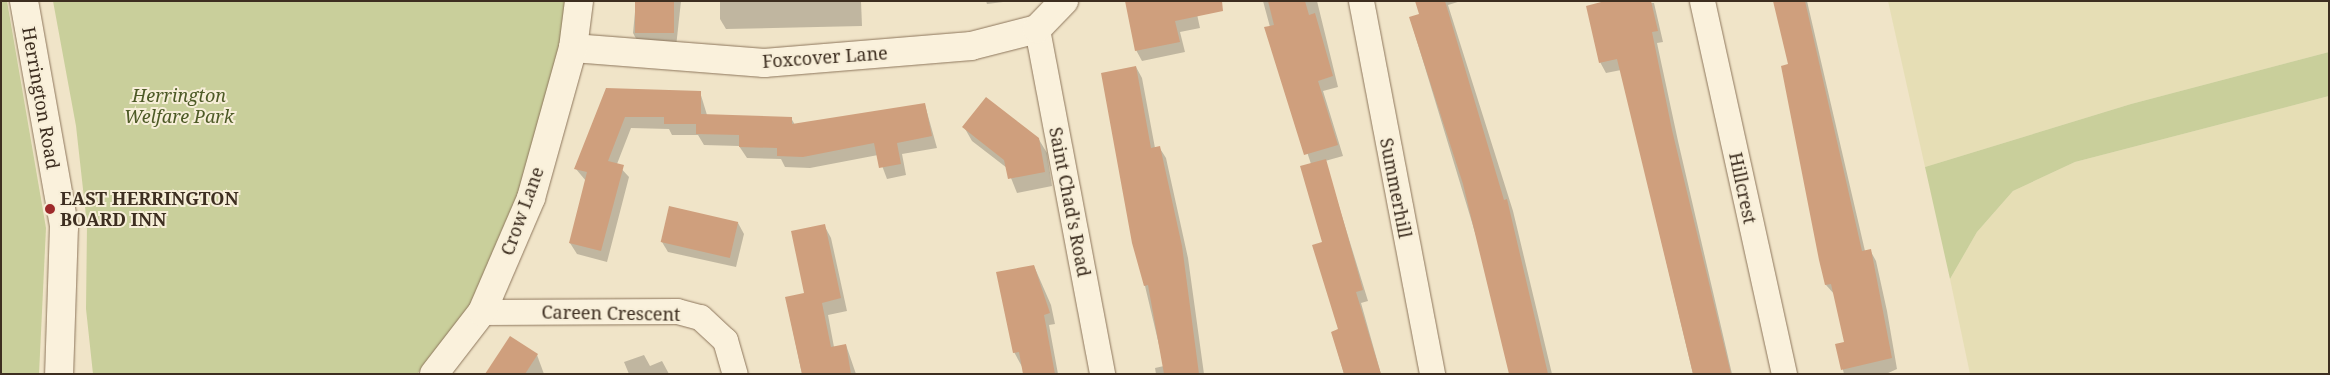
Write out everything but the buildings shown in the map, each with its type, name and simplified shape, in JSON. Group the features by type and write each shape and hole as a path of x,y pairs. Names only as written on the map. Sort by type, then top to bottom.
{"street":[{"name":"Herrington Road","path":"24,1 64,226 59,374"},
{"name":"Crow Lane","path":"434,374 482,312 531,198 573,48 579,1"},
{"path":"1037,29 1064,1"},
{"name":"Summerhill","path":"1361,1 1432,374"},
{"name":"Hillcrest","path":"1702,1 1784,374"},
{"name":"Foxcover Lane","path":"573,48 764,63 971,46 1037,29"},
{"name":"Saint Chad's Road","path":"1037,29 1102,374"},
{"name":"Careen Crescent","path":"482,312 677,312 700,316 725,340 735,374"}],"shaded area":[{"path":"1888,1 2329,1 2329,52 2131,104 1925,167"},
{"path":"2329,96 2329,374 1970,374 1950,279 1977,232 2013,191 2075,162"}],"green space":[{"path":"1,1 7,1 46,228 39,374 1,374"},
{"name":"Herrington Welfare Park","path":"53,1 566,1 561,47 520,194 478,295 417,374 93,374 86,309 87,225 76,126"},
{"path":"2329,52 2329,96 2075,162 2013,191 1977,232 1950,279 1925,167 2131,104"}],"place":[{"name":"EAST HERRINGTON BOARD INN","path":"50,209"}]}
